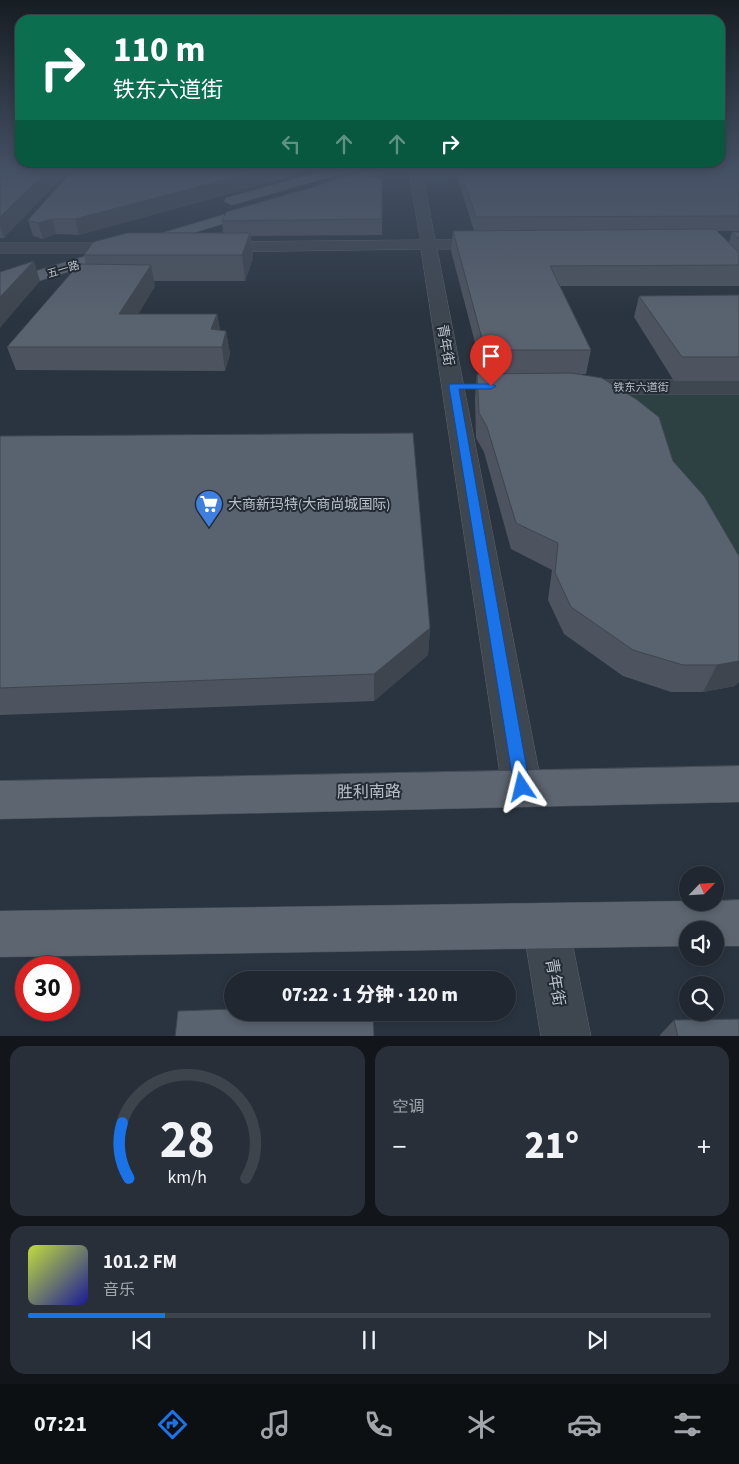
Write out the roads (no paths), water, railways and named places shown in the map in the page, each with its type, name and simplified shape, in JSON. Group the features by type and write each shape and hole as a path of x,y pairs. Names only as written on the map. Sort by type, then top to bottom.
{"main road":[{"name":"五一路","path":"0,288 227,217"},
{"name":"五一路","path":"18,263 118,234"},
{"name":"胜利南路","path":"0,800 522,787 739,784"},
{"path":"0,934 739,923"}],"street":[{"name":"青年街","path":"424,217 463,386 522,787"},
{"path":"0,248 191,248 506,244"},
{"name":"铁东六道街","path":"558,387 739,387"},
{"name":"青年街","path":"546,927 566,1036"}],"place":[{"name":"大商新玛特(大商尚城国际)","path":"209,528"}]}
